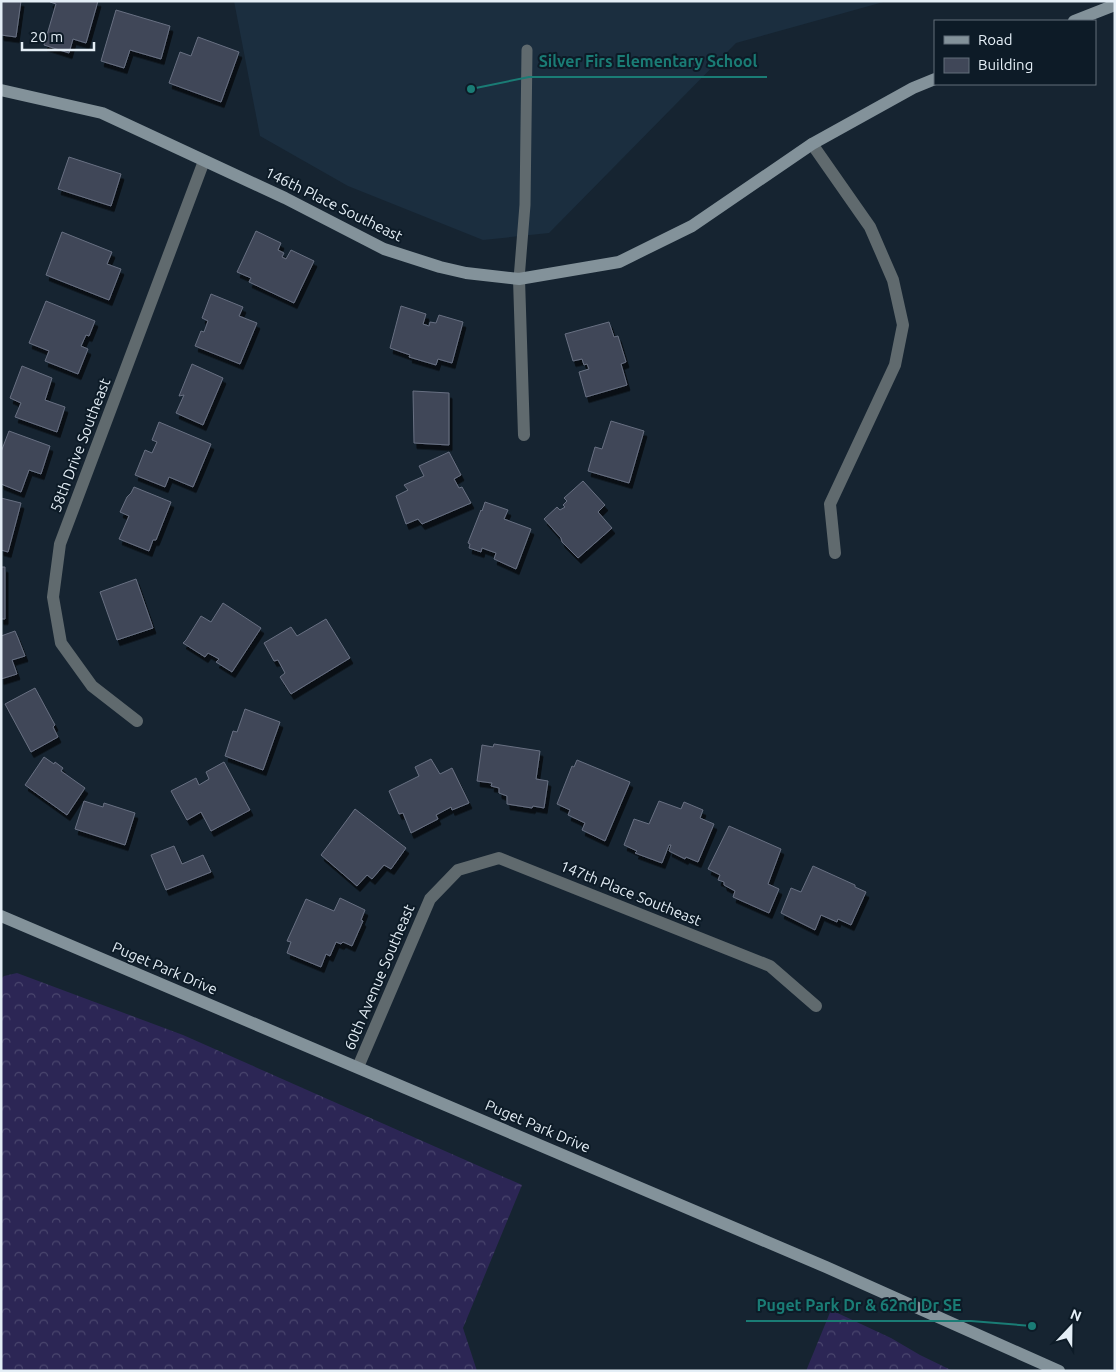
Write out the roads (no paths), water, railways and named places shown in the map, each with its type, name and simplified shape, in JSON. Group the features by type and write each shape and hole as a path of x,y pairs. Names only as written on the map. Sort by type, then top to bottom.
{"street":[{"path":"1077,20 1115,5"},
{"name":"146th Place Southeast","path":"1,90 102,113 284,198 384,249 440,267 466,273 518,279 619,262 692,226 812,144 912,88 934,79"},
{"path":"812,144 870,227 894,280 902,325 895,365 830,504 835,553"},
{"name":"58th Drive Southeast","path":"137,721 92,686 62,643 53,597 60,544 204,161"},
{"path":"518,279 524,435"},
{"name":"147th Place Southeast","path":"430,898 458,870 499,858 770,966 816,1006"},
{"name":"60th Avenue Southeast","path":"358,1068 430,898"},
{"name":"Puget Park Drive","path":"1,916 826,1267 1059,1371"}],"lane":[{"path":"518,279 525,204 528,50"}],"place":[{"name":"Silver Firs Elementary School","path":"471,89"},
{"name":"Puget Park Dr & 62nd Dr SE","path":"1032,1326"}]}
